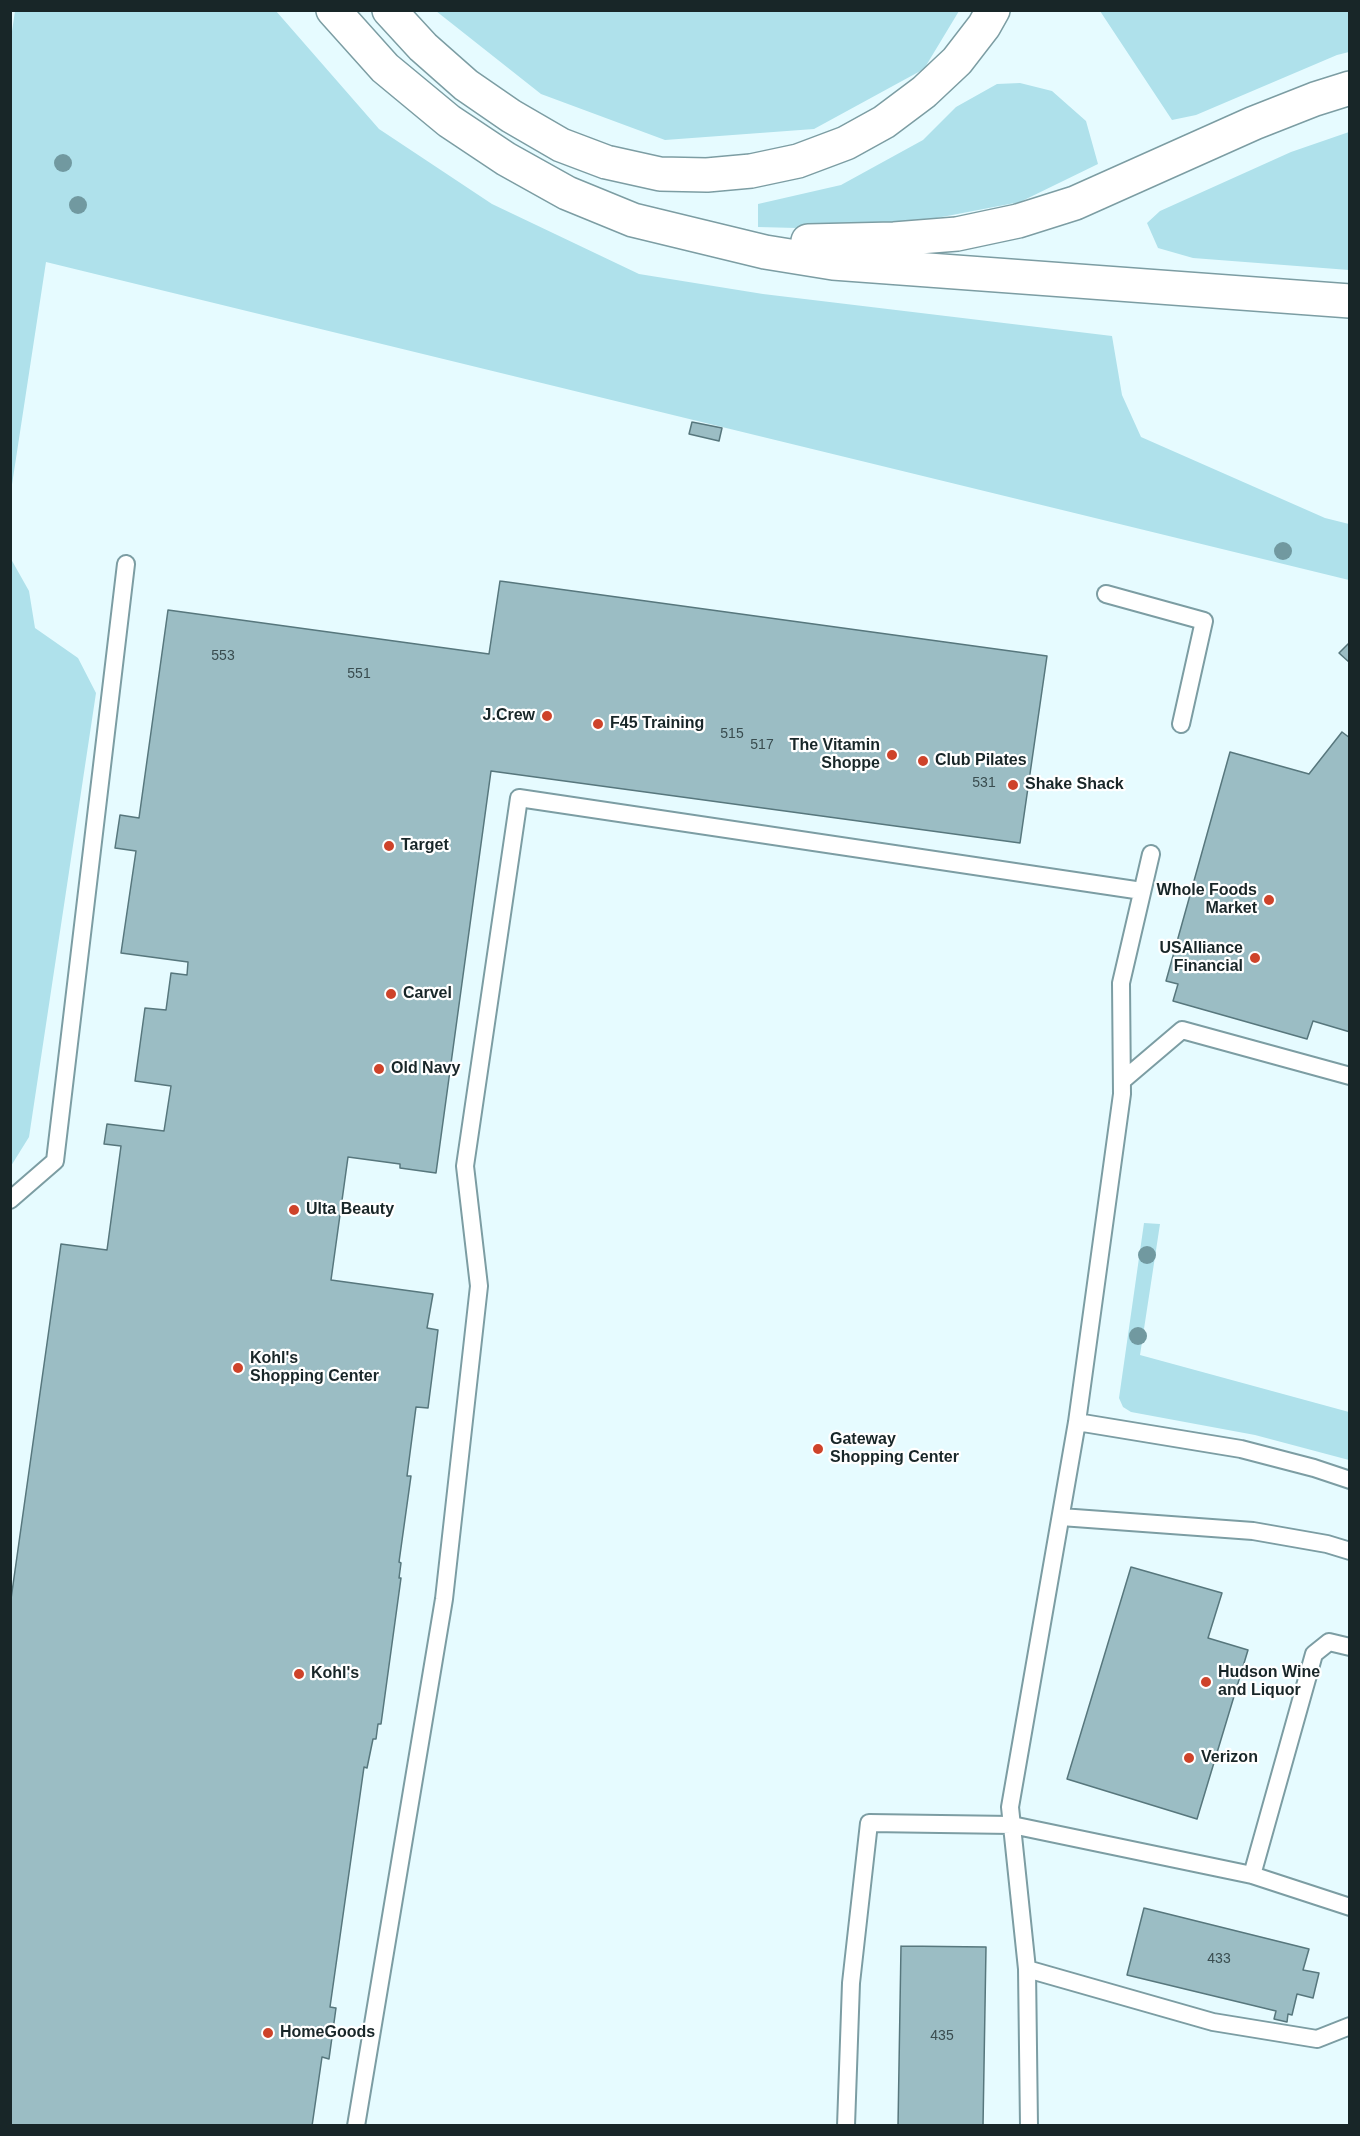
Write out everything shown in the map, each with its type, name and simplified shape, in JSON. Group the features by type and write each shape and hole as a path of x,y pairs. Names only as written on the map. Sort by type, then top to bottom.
{"highway":[{"path":"333,10 385,68 449,122 506,159 567,193 633,220 765,252 832,262 1350,301"},
{"path":"389,10 423,47 466,85 561,145 606,162 660,174 706,175 751,171 798,161 846,143 884,122 924,92 957,61 984,26 993,10"},
{"path":"696,236 826,242 894,239 957,234 1018,221 1075,203 1254,123 1350,88"}],"lane":[{"path":"10,1200 55,1161 126,564"},
{"path":"1106,594 1204,621 1180,724"},
{"path":"357,2126 444,1599 479,1286 465,1166 519,798 1142,891"},
{"path":"1029,2126 1027,1969 1010,1807 1077,1422 1122,1094 1121,983 1151,854"},
{"path":"1122,1081 1182,1030 1350,1076"},
{"path":"1077,1422 1241,1449 1350,1479"},
{"path":"1061,1516 1253,1531 1350,1551"},
{"path":"1252,1875 1314,1654 1329,1642 1350,1647"},
{"path":"846,2126 851,1983 869,1823 1012,1826 1252,1875 1350,1906"},
{"path":"1027,1969 1213,2022 1317,2038 1350,2026"}],"shaded area":[{"path":"15,11 276,11 379,129 492,204 639,274 763,294 1112,336 1122,395 1141,437 1325,518 1349,524 1349,580 46,262 11,491 10,45"},
{"path":"436,11 959,11 924,69 814,129 665,140 541,94"},
{"path":"1100,11 1349,11 1349,52 1196,115 1172,120"},
{"path":"1020,83 1052,91 1086,121 1098,164 1020,202 874,230 758,227 758,204 841,185 923,140 956,107 997,84"},
{"path":"1349,132 1349,270 1193,258 1158,248 1147,223 1160,211 1291,152"},
{"path":"11,559 29,591 35,628 78,658 96,693 29,1137 11,1166"},
{"path":"1144,1223 1160,1224 1140,1355 1349,1412 1349,1460 1255,1435 1131,1412 1123,1407 1119,1398"}],"building":[{"path":"692,422 722,428 719,441 689,434"},
{"name":"Kohl's Shopping Center","path":"500,581 1047,656 1020,843 491,771 436,1173 400,1168 400,1164 348,1157 331,1280 433,1294 427,1328 438,1330 428,1408 416,1407 407,1476 411,1476 399,1562 401,1563 399,1578 401,1578 381,1724 378,1724 376,1739 373,1739 367,1768 364,1767 330,2007 336,2008 329,2059 322,2057 312,2126 10,2126 10,1606 61,1244 107,1250 121,1146 104,1144 107,1124 164,1131 171,1086 135,1081 145,1008 166,1010 171,973 187,975 188,962 121,953 136,851 115,848 120,815 139,818 168,610 489,654"},
{"path":"1350,642 1350,663 1339,653"},
{"name":"Whole Foods Market","path":"1342,732 1350,738 1350,1032 1313,1021 1307,1039 1173,1001 1178,984 1166,981 1230,752 1309,774"},
{"path":"1131,1567 1222,1593 1208,1638 1248,1650 1197,1819 1067,1779"},
{"path":"1144,1908 1309,1949 1303,1970 1319,1973 1313,1998 1297,1994 1292,2015 1288,2014 1287,2022 1274,2019 1276,2011 1127,1975"},
{"path":"901,1946 986,1947 983,2126 898,2126"}],"place":[{"name":"J.Crew","path":"547,716"},
{"name":"F45 Training","path":"598,724"},
{"name":"The Vitamin Shoppe","path":"892,755"},
{"name":"Club Pilates","path":"923,761"},
{"name":"Shake Shack","path":"1013,785"},
{"name":"Target","path":"389,846"},
{"name":"Whole Foods Market","path":"1269,900"},
{"name":"USAlliance Financial","path":"1255,958"},
{"name":"Carvel","path":"391,994"},
{"name":"Old Navy","path":"379,1069"},
{"name":"Ulta Beauty","path":"294,1210"},
{"name":"Kohl's Shopping Center","path":"238,1368"},
{"name":"Gateway Shopping Center","path":"818,1449"},
{"name":"Kohl's","path":"299,1674"},
{"name":"Hudson Wine and Liquor","path":"1206,1682"},
{"name":"Verizon","path":"1189,1758"},
{"name":"HomeGoods","path":"268,2033"}]}
